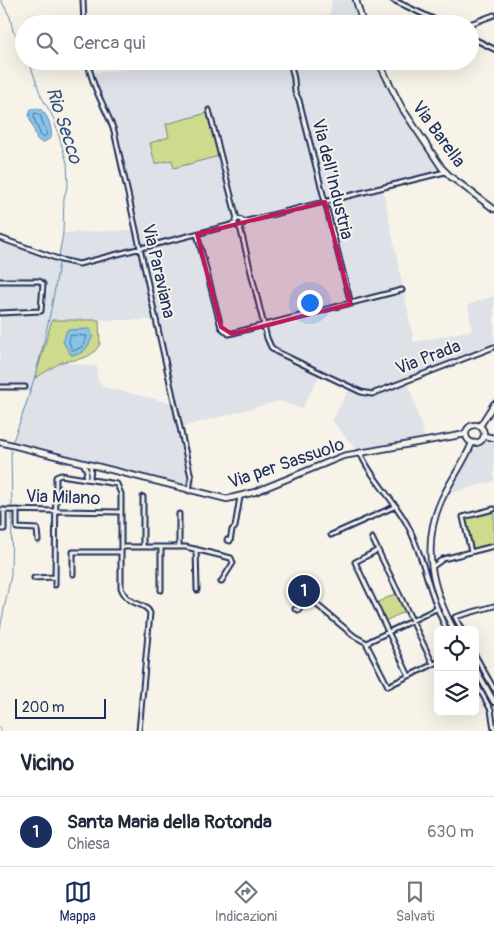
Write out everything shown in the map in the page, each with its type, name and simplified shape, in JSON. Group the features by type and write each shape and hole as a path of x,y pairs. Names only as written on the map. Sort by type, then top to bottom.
{"main road":[{"path":"356,0 360,15"},
{"name":"Via Barella","path":"383,70 402,108 445,172 494,209"},
{"path":"480,426 494,404"},
{"path":"472,443 466,434 470,427 480,426"},
{"path":"480,426 484,436"},
{"name":"Via per Sassuolo","path":"0,442 220,498 240,496 343,456 466,434"},
{"path":"484,436 494,438"},
{"path":"472,443 480,443 484,436"},
{"path":"452,626 439,601 432,573 430,547 433,524 441,501 472,443"},
{"path":"477,671 494,702"}],"street":[{"path":"83,0 84,15"},
{"path":"393,0 425,15"},
{"path":"479,21 494,15"},
{"path":"479,42 494,49"},
{"name":"Via Paraviana","path":"90,70 92,82 107,110 114,131 191,476 189,491"},
{"name":"Via dell’Industria","path":"292,70 295,92 299,97 351,304"},
{"path":"209,110 237,219 235,224"},
{"path":"237,219 243,222 445,172"},
{"path":"243,222 240,227 264,326"},
{"path":"0,238 74,264 235,224 240,227"},
{"path":"197,234 222,329 232,334 402,290"},
{"path":"0,282 39,281 43,284 43,308 40,312 0,313"},
{"name":"Via Prada","path":"264,326 268,342 277,352 361,392 372,394 494,347"},
{"path":"0,387 25,387"},
{"path":"360,452 396,506 416,543 436,609 445,626"},
{"path":"83,463 90,479"},
{"path":"88,472 92,466"},
{"path":"85,478 92,466"},
{"path":"55,585 57,476 85,478 117,484 121,491 121,588 128,601 146,607 150,613 139,731"},
{"path":"227,540 230,541 232,530 236,524 240,496"},
{"path":"143,497 143,547"},
{"path":"331,535 396,506"},
{"path":"471,552 463,517 494,509"},
{"name":"Via Milano","path":"0,529 4,529 2,510 121,512"},
{"path":"17,510 17,528 37,529 38,540"},
{"path":"178,547 179,514"},
{"path":"295,609 298,610 307,598 310,599 354,636 368,643 388,686 433,664 372,538"},
{"path":"432,573 433,565 443,559 494,546"},
{"path":"121,547 178,547 196,549 233,560 221,582"},
{"path":"161,547 161,590"},
{"path":"430,547 435,557 443,559"},
{"path":"196,549 196,590"},
{"path":"378,550 355,562 409,676"},
{"path":"73,574 73,552 121,552"},
{"path":"34,578 55,577"},
{"path":"460,626 455,617 494,606"},
{"path":"368,643 436,609"},
{"path":"479,662 494,687 487,688"},
{"path":"479,688 491,710 494,729"}],"highlighted area":[{"path":"325,202 351,304 232,334 221,327 197,234"}],"shaded area":[{"path":"332,0 355,0 359,4 363,15 324,15 330,14"},
{"path":"118,70 385,70 399,99 445,170 383,190 414,342 472,330 468,305 494,296 494,349 408,382 426,442 358,451 332,421 349,389 319,376 302,409 279,401 182,427 197,490 13,443 28,392 0,391 0,235 57,257 63,233 135,230 109,122 91,83 89,73","holes":["52,320 153,320 172,403 104,387 97,379 97,367 62,362 42,375"]},
{"path":"486,430 494,434 494,481 447,494"}],"green space":[{"path":"207,113 219,156 174,168 172,160 155,164 150,143 169,137 166,124"},
{"path":"52,320 99,320 100,344 88,356 62,362 35,378"},
{"path":"494,511 494,543 473,549 465,518"},
{"path":"397,593 406,611 385,621 376,603"}],"water":[{"path":"38,108 47,116 51,130 51,138 42,143 37,139 29,116 31,109"},
{"path":"89,329 93,336 88,346 83,352 71,355 63,342 67,330"}],"waterway":[{"name":"Rio Secco","path":"1,0 10,17 15,33"},
{"name":"Rio Secco","path":"32,70 41,96 54,119 67,163 68,184 64,198 63,233 59,257"},
{"name":"Rio Secco","path":"12,443 28,399 41,354 59,263"},
{"name":"Rio Secco","path":"11,451 12,507"},
{"name":"Rio Secco","path":"0,629 11,575 12,512"},
{"name":"Rio Secco","path":"0,727 1,731"}],"place":[{"name":"Santa Maria della Rotonda","path":"304,591"}]}
